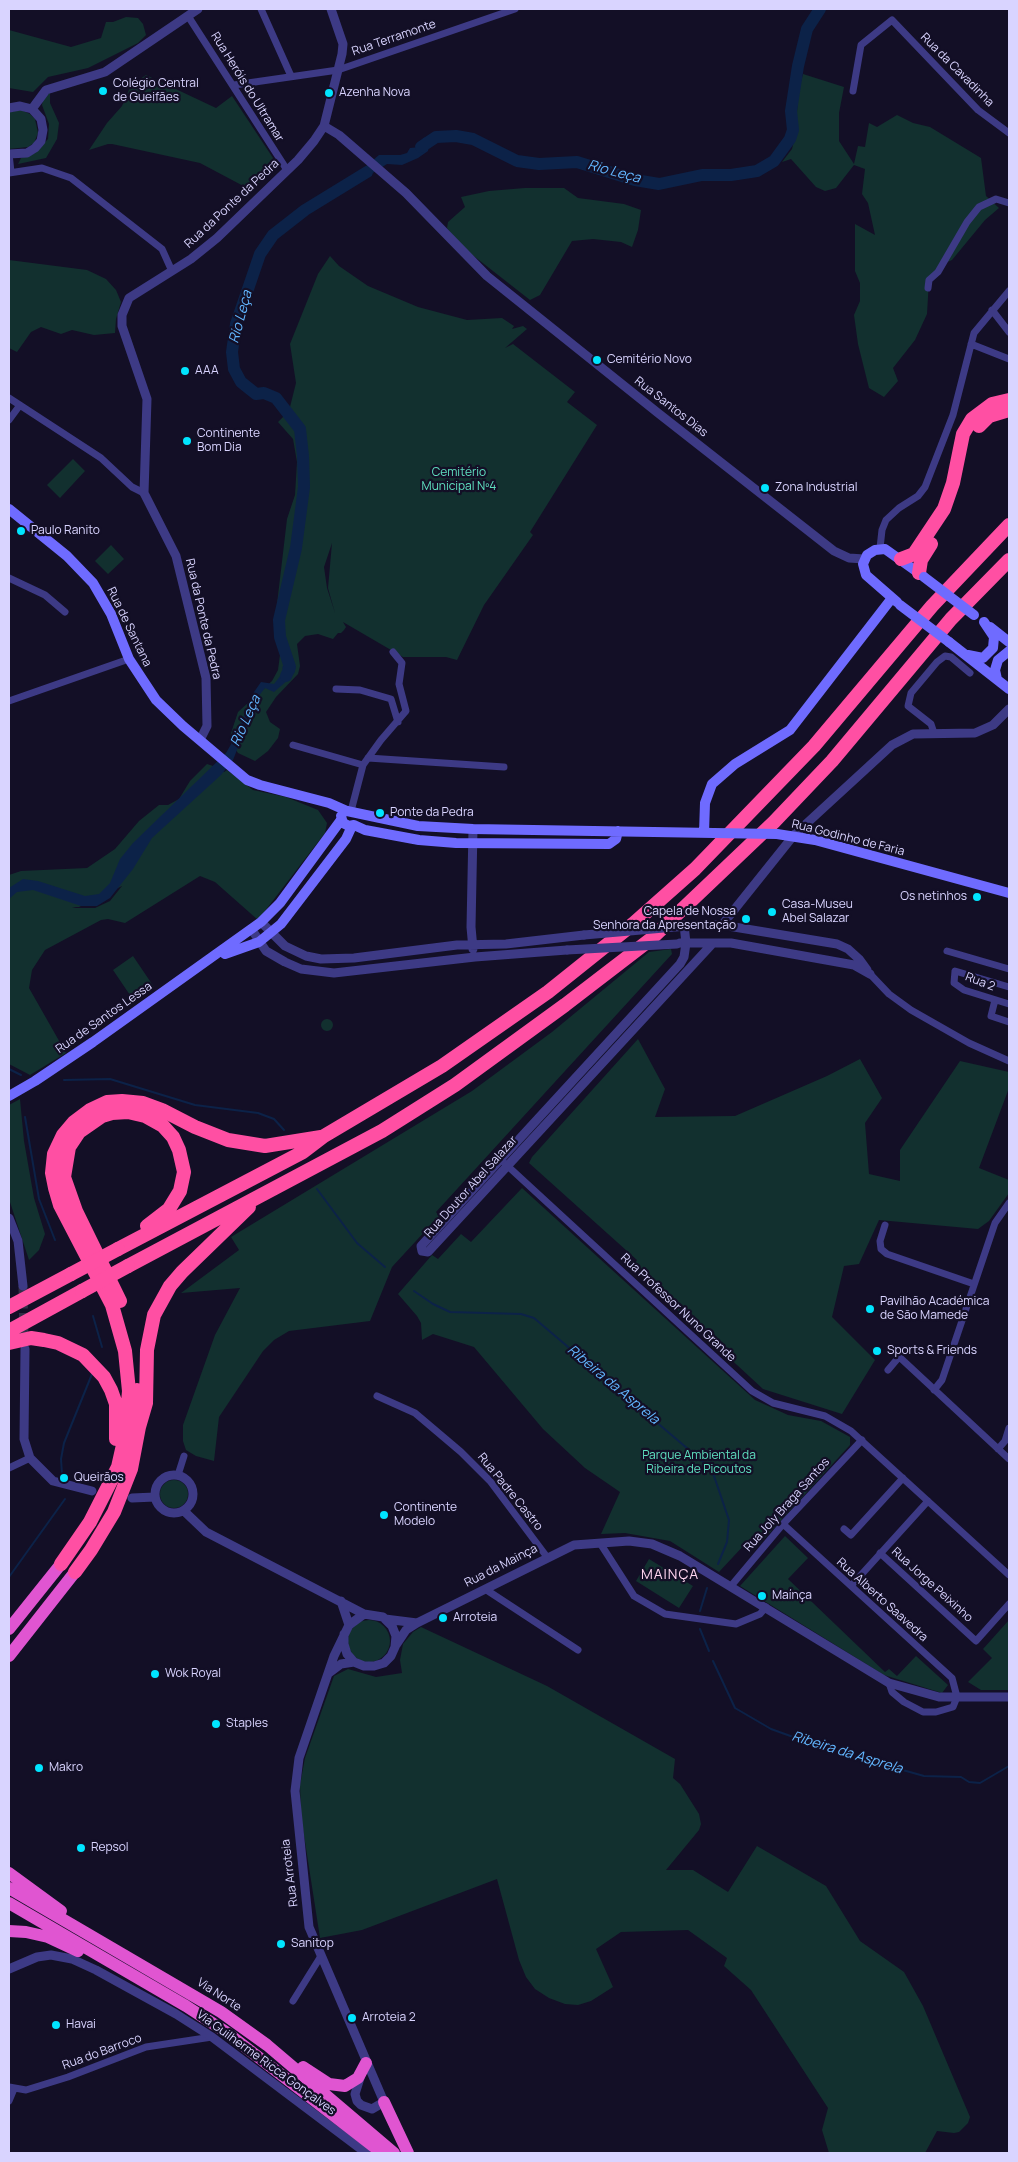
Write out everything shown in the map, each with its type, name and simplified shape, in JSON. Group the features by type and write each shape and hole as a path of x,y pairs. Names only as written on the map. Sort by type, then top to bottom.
{"highway":[{"path":"901,559 914,554 944,509 953,483 963,434 972,420 992,404 1009,400"},
{"path":"922,575 924,554 944,526 957,498 969,444 974,432 989,416 1009,410"},
{"path":"9,1307 303,1152 324,1136 442,1066 548,992 633,924 695,869 814,746 900,643 1009,525"},
{"path":"986,550 1009,531"},
{"path":"9,1331 382,1131 455,1085 565,1005 651,939 774,822 819,774 951,619 1009,560"},
{"path":"111,1477 118,1467 125,1436 129,1391 128,1367 118,1324 106,1292 60,1205 52,1173 54,1154 63,1136 74,1122 90,1110 107,1102 122,1100 143,1103 162,1110 195,1127 228,1140 265,1146 324,1136"},
{"path":"118,1249 123,1241 155,1221 169,1209 184,1181 183,1162 174,1137 163,1126 145,1116 128,1112 102,1116 79,1132 69,1147 64,1177 76,1211 116,1289 128,1322 137,1378 139,1427"},
{"path":"9,1656 91,1550 114,1512 131,1469 139,1427 146,1403 150,1331 162,1300 170,1286 194,1258 260,1196"},
{"path":"9,1343 31,1338 58,1343 83,1355 104,1377 116,1404 117,1422 111,1477 102,1501 90,1522 60,1564 9,1629"},
{"path":"9,1873 57,1909 162,1976"},
{"name":"Via Norte","path":"9,1888 221,2012 267,2044 394,2153"},
{"path":"9,1903 129,1972 226,2032 382,2153"},
{"path":"9,1931 26,1932 48,1937 129,1972"},
{"path":"267,2044 329,2084 344,2086 352,2084 364,2067"},
{"path":"384,2102 408,2153"}],"main road":[{"name":"Rua de Santana","path":"9,509 67,556 93,583 111,614 129,659 156,700 200,740"},
{"path":"1009,642 889,550 880,548 869,553 864,559 863,569 866,575 896,601 1009,689"},
{"path":"709,833 705,803 712,784 735,764 790,730 896,601"},
{"path":"963,653 978,658 990,653 994,637 984,622"},
{"path":"997,679 995,670 998,660 1009,651"},
{"name":"Rua Godinho de Faria","path":"200,740 238,772 260,785 324,803 347,814 418,826 473,829 794,835 1009,893"},
{"name":"Rua Godinho de Faria","path":"347,814 345,825 353,825 365,830 419,840 472,843 608,844 616,839 618,831"},
{"name":"Rua de Santos Lessa","path":"9,1096 93,1042 252,930 280,903 347,814"},
{"name":"Rua de Santos Lessa","path":"212,958 259,942 272,933 293,910 350,832 353,825"}],"street":[{"path":"32,110 46,90 106,72 198,9"},
{"path":"261,9 291,76"},
{"name":"Rua da Ponte da Pedra","path":"200,740 207,726 206,678 176,556 144,493 147,399 122,326 122,315 129,298 172,269 191,259 216,238 287,170 314,141 324,126 343,44 331,9"},
{"name":"Rua Terramonte","path":"234,85 338,70 515,9"},
{"name":"Rua Heróis do Ultramar","path":"188,16 287,170"},
{"name":"Rua da Cavadinha","path":"853,90 861,45 890,18 978,110 1009,133"},
{"path":"9,108 20,106 32,110 42,124 40,141 35,148 27,153 9,154 10,172 42,168 71,178 162,250 172,269"},
{"name":"Rua Santos Dias","path":"324,126 348,142 406,193 487,276 834,551 850,558 864,559"},
{"path":"928,288 929,280 938,272 967,222 979,207 996,198 1009,204"},
{"path":"880,548 882,530 886,520 899,508 918,496 925,487 953,415 976,328 1009,290"},
{"path":"992,310 1009,332"},
{"path":"971,344 1009,359"},
{"path":"9,398 101,458 132,486 144,493"},
{"path":"9,420 20,405"},
{"path":"9,578 45,595 65,612"},
{"path":"347,814 363,765 406,711 398,684 402,663 393,652"},
{"path":"934,733 931,724 908,706 911,693 937,662 945,656 951,657 970,673"},
{"path":"9,700 129,659"},
{"path":"336,689 360,690 391,699 398,722"},
{"path":"722,925 794,835 892,745 913,734 975,733 993,725 1009,709"},
{"path":"293,744 363,765"},
{"path":"368,758 504,767"},
{"path":"473,829 474,957"},
{"path":"261,922 285,946 306,956 335,959 473,944 506,944 684,925 722,925 837,944 848,949 859,958 870,974 889,994 911,1010 969,1043 1009,1061"},
{"path":"682,941 684,925"},
{"path":"252,930 266,951 301,969 334,974 474,957 682,941 731,943 758,947 854,965 870,974"},
{"path":"758,947 762,932"},
{"name":"Rua Doutor Abel Salazar","path":"682,941 684,957 680,964 504,1162 428,1252 422,1251 421,1246 504,1162 713,942"},
{"path":"947,951 1009,969"},
{"path":"370,956 372,970"},
{"name":"Rua 2","path":"1009,987 955,971 954,983 964,990 1009,1004"},
{"path":"995,1000 991,1016 1009,1022"},
{"name":"Rua Professor Nuno Grande","path":"504,1162 752,1391 773,1403 825,1416 850,1431 1009,1575"},
{"path":"934,1390 942,1380 995,1223 1009,1204"},
{"path":"9,1218 18,1241 23,1286"},
{"path":"885,1225 880,1241 881,1249 887,1254 974,1284"},
{"path":"25,1349 24,1439 30,1458 54,1481 92,1491"},
{"path":"888,1370 896,1354 1009,1459"},
{"name":"Rua Padre Castro","path":"377,1396 415,1413 456,1446 490,1481 547,1557"},
{"path":"998,1449 1005,1441 1009,1428"},
{"name":"Rua Joly Braga Santos","path":"731,1586 783,1524 862,1440"},
{"path":"178,1475 184,1456"},
{"path":"9,1468 30,1458"},
{"path":"171,1475 178,1475 185,1478 193,1491 189,1506 184,1511 169,1513 162,1510 154,1497 158,1483 171,1475"},
{"path":"844,1529 851,1535 903,1478"},
{"path":"132,1498 154,1497"},
{"path":"851,1586 928,1501"},
{"path":"184,1511 206,1532 364,1614 417,1623"},
{"name":"Rua Alberto Saavedra","path":"783,1524 952,1678 958,1697"},
{"name":"Rua da Mainça","path":"396,1646 406,1630 417,1623 547,1557 574,1545 630,1541 652,1544 680,1556 889,1683 939,1697 1009,1697"},
{"path":"600,1542 634,1596 665,1614 736,1624 760,1614 766,1607"},
{"name":"Rua Jorge Peixinho","path":"880,1553 976,1641 1009,1604"},
{"path":"485,1589 578,1650"},
{"path":"341,1601 348,1625"},
{"path":"354,1662 346,1649 344,1634 348,1625 364,1614"},
{"path":"329,1673 341,1664 354,1662 369,1666 384,1663 391,1656 396,1646 396,1636 392,1626 386,1619"},
{"name":"Rua Arroteia","path":"344,1634 299,1758 295,1790 309,1927 364,2067 384,2102"},
{"name":"Rua da Mainça","path":"889,1683 892,1692 904,1702 924,1712 936,1712 953,1706 958,1697"},
{"name":"Via Guilherme Ricca Gonçalves","path":"9,1969 37,1957 51,1954 67,1957 96,1970 176,2014 212,2037 366,2153"},
{"path":"293,2001 321,1956"},
{"name":"Rua do Barroco","path":"9,2101 11,2088 26,2090 62,2079 146,2047 212,2037"},
{"path":"364,2067 357,2085 357,2101 367,2109 372,2109 384,2102"},
{"name":"Via Guilherme Ricca Gonçalves","path":"343,2136 356,2153"}],"green space":[{"path":"126,17 138,18 143,24 146,35 138,43 88,68 48,77 33,92 9,88 9,30 71,47 101,38 106,22 113,22"},
{"path":"803,74 844,87 839,113 839,141 854,164 858,146 865,147 869,123 877,127 897,115 913,123 930,127 981,158 986,196 999,208 985,220 952,260 943,264 929,280 927,314 915,340 893,368 898,381 884,397 869,388 858,344 854,315 860,301 860,283 855,271 855,224 875,235 868,203 862,194 865,169 854,165 836,188 825,191 816,187 791,159 782,162 792,149 796,132 798,92"},
{"path":"146,75 216,108 232,96 273,158 259,183 249,189 200,163 112,144 89,150 107,123 122,106 131,85"},
{"path":"50,92 50,103 59,123 57,139 46,158 18,164 21,158 35,153 48,139 49,124 42,105 43,99"},
{"path":"21,110 30,114 35,119 38,133 34,143 28,147 9,149 9,112"},
{"path":"525,188 564,188 578,198 624,204 641,210 638,230 632,247 621,242 593,239 572,241 540,295 530,300 461,246 447,228 448,222 465,207 461,197 489,191"},
{"name":"Cemitério Municipal Nº4","path":"330,256 339,266 368,286 418,307 467,320 502,318 514,326 512,329 523,326 527,329 505,348 513,344 575,392 567,402 597,425 530,532 533,535 484,605 457,660 446,657 403,657 343,622 346,627 333,639 318,634 305,636 297,644 300,666 298,674 276,697 266,712 270,722 280,729 278,738 268,751 255,761 238,753 231,743 230,736 238,712 272,681 278,670 282,640 277,624 277,604 287,519 295,495 297,462 293,439 278,422 289,411 296,383 290,344 318,274","holes":["332,543 328,588 335,613 327,588 324,567"]},
{"path":"9,260 87,270 106,279 116,290 121,302 116,319 115,333 94,335 72,330 61,334 41,327 31,332 17,352 9,348"},
{"path":"73,459 85,471 60,498 47,485"},
{"path":"111,545 124,559 108,574 95,561"},
{"path":"207,764 224,772 227,770 253,790 286,797 318,810 327,823 325,833 258,920 215,882 200,876 125,923 108,919 101,920 45,950 32,970 29,988 66,1053 30,1075 9,1064 9,875 21,871 87,868 115,849 139,821 159,805 168,805 179,799 190,781","holes":["122,886 110,901 95,908 72,907 79,907"]},
{"path":"671,949 672,954 436,1212 439,1216 392,1267 370,1321 289,1331 274,1340 263,1351 219,1417 214,1461 196,1456 186,1450 183,1441 183,1425 215,1335 240,1288 181,1293 239,1250 231,1237 472,1091 552,1032 649,952"},
{"path":"133,956 154,987 134,1001 113,970"},
{"path":"325,1019 329,1019 333,1025 329,1031 325,1031 321,1027 321,1023"},
{"path":"638,1039 665,1089 655,1117 735,1116 827,1076 860,1059 882,1098 865,1123 869,1174 900,1181 900,1150 960,1061 1009,1072 1009,1088 979,1168 1009,1180 1009,1193 989,1221 978,1229 879,1220 859,1264 844,1266 832,1317 875,1360 842,1414 763,1389 632,1268 637,1260 529,1163 532,1157"},
{"path":"20,1099 24,1141 34,1198 45,1234 39,1250 29,1260 9,1199 9,1105"},
{"name":"Parque Ambiental da Ribeira de Picoutos","path":"522,1188 755,1400 788,1415 821,1421 850,1437 850,1445 754,1550 746,1543 719,1572 670,1541 625,1533 601,1534 620,1492 585,1468 543,1429 474,1347 433,1334 422,1340 421,1323 398,1294 432,1255 438,1259 461,1234 471,1242"},
{"path":"174,1480 184,1484 188,1494 184,1504 174,1508 164,1504 160,1494 164,1484"},
{"path":"785,1536 808,1558 788,1579 885,1672 889,1669 897,1676 916,1656 948,1685 942,1693 884,1675 740,1586"},
{"path":"649,1559 693,1586 679,1608 636,1581"},
{"path":"373,1620 381,1623 387,1629 390,1641 387,1653 381,1659 365,1662 357,1659 351,1653 348,1637 351,1629 357,1623"},
{"path":"1009,1620 1009,1690 981,1690 968,1682 992,1658 983,1649"},
{"path":"421,1627 547,1686 675,1759 673,1778 680,1784 699,1814 701,1824 699,1830 666,1870 693,1870 728,1892 757,1846 826,1886 860,1941 904,1972 923,2006 970,2117 968,2123 959,2132 937,2131 925,2153 829,2153 822,2130 828,2108 751,1990 724,1966 727,1958 688,1930 621,1932 596,1949 613,1987 591,2001 578,2005 565,2004 549,1998 535,1989 526,1977 519,1960 497,1879 362,1930 320,1938 301,1816 300,1785 305,1758 334,1676 348,1669 376,1677 402,1673 400,1660 403,1644 413,1632"}],"water":[{"path":"433,135 436,139 429,144 428,151 418,158 402,165 387,164 357,183 352,178 379,155 407,153 410,148 420,147 423,138"},
{"path":"291,661 295,672 288,680 274,692 265,688 258,697 233,760 221,775 152,838 133,869 110,898 97,906 81,906 33,890 17,892 9,899 9,888 23,879 38,881 85,896 99,894 110,883 120,859 133,843 226,753 254,692 261,682 274,684 284,671 282,667"}],"waterway":[{"name":"Rio Leça","path":"421,147 436,137 456,136 473,139 517,161 539,164 577,162 635,180 659,184 702,175 731,175 757,171 774,161 790,139 793,130 791,111 798,66 807,29 820,9"},
{"name":"Rio Leça","path":"286,676 290,667 280,637 279,620 296,548 304,487 300,429 276,398 264,393 256,394 241,382 234,369 232,352 236,324 260,254 273,235 305,210 367,172"},
{"name":"Ribeira da Asprela","path":"9,1069 21,1075"},
{"name":"Ribeira da Asprela","path":"64,1080 110,1079 195,1105 258,1113 274,1119 284,1130"},
{"path":"25,1117 39,1199 55,1240"},
{"name":"Ribeira da Asprela","path":"317,1189 357,1243 385,1267"},
{"name":"Ribeira da Asprela","path":"414,1291 433,1304 450,1312 521,1314 534,1318 708,1466 714,1476 729,1520 727,1542 718,1564"},
{"path":"93,1316 102,1347"},
{"path":"62,1474 61,1459 64,1443 92,1374"},
{"path":"9,1577 65,1499"},
{"name":"Ribeira da Asprela","path":"700,1611 707,1588"},
{"name":"Ribeira da Asprela","path":"700,1629 709,1651"},
{"name":"Ribeira da Asprela","path":"713,1661 735,1708 771,1729 821,1747 924,1776 961,1777 969,1782 980,1783 1009,1766"}],"tunnel":[{"path":"23,1286 24,1344"}],"place":[{"name":"Colégio Central de Gueifães","path":"103,91"},
{"name":"Azenha Nova","path":"329,93"},
{"name":"Cemitério Novo","path":"597,360"},
{"name":"AAA","path":"185,371"},
{"name":"Continente Bom Dia","path":"187,441"},
{"name":"Zona Industrial","path":"765,488"},
{"name":"Paulo Ranito","path":"21,531"},
{"name":"Ponte da Pedra","path":"380,813"},
{"name":"Os netinhos","path":"977,897"},
{"name":"Casa-Museu Abel Salazar","path":"772,912"},
{"name":"Capela de Nossa Senhora da Apresentação","path":"746,919"},
{"name":"Pavilhão Académica de São Mamede","path":"870,1309"},
{"name":"Sports & Friends","path":"877,1351"},
{"name":"Queirãos","path":"64,1478"},
{"name":"Continente Modelo","path":"384,1515"},
{"name":"Maínça","path":"762,1596"},
{"name":"Arroteia","path":"443,1618"},
{"name":"Wok Royal","path":"155,1674"},
{"name":"Staples","path":"216,1724"},
{"name":"Makro","path":"39,1768"},
{"name":"Repsol","path":"81,1848"},
{"name":"Sanitop","path":"281,1944"},
{"name":"Arroteia 2","path":"352,2018"},
{"name":"Havai","path":"56,2025"}],"district":[{"name":"MAINÇA","path":"670,1575"}]}
